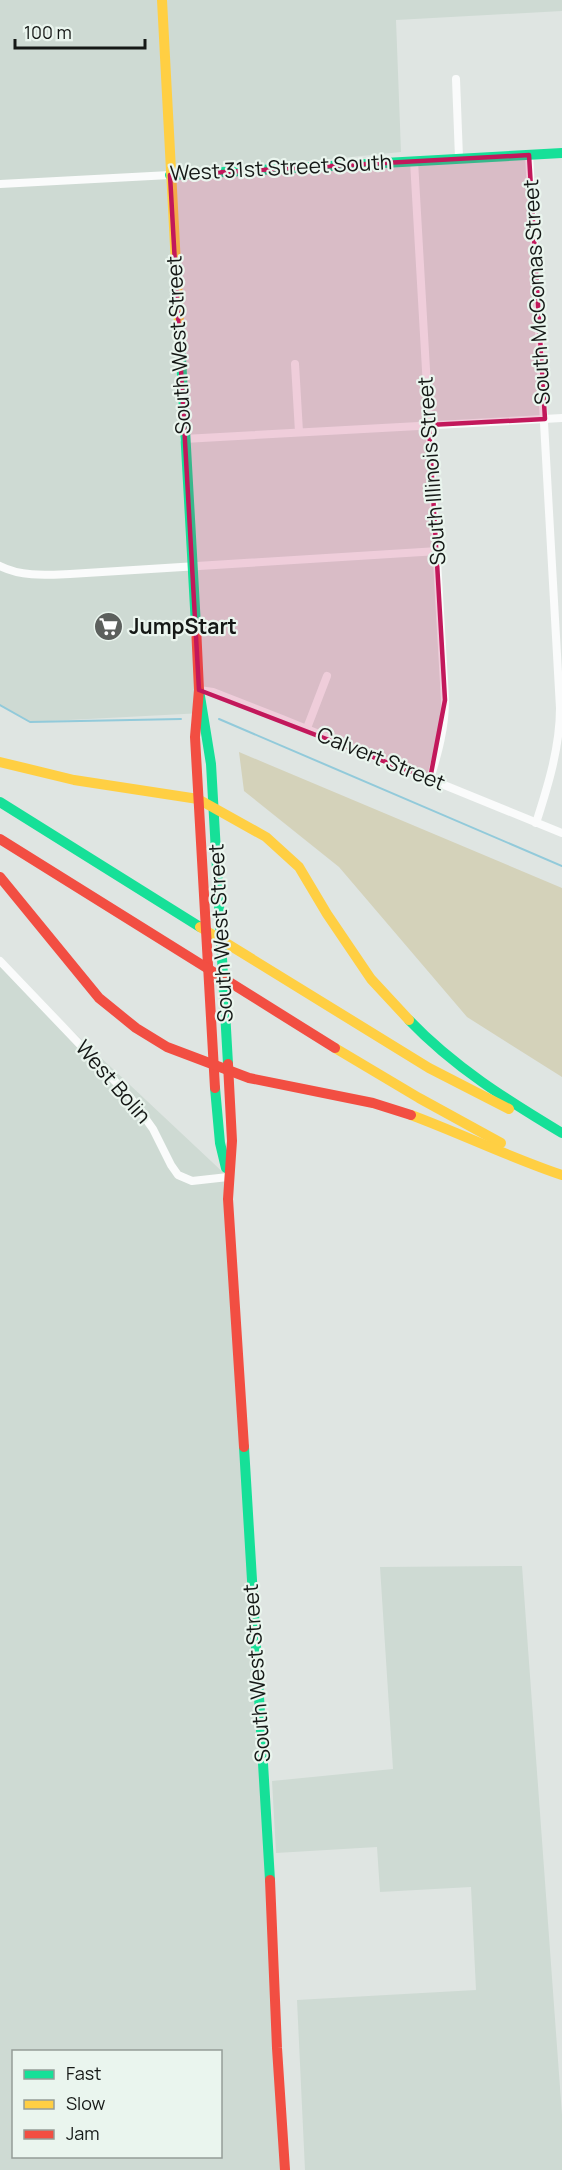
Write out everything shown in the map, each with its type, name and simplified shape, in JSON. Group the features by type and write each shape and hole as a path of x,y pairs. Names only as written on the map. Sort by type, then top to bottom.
{"main road":[{"name":"South West Street","path":"162,0 191,565 199,690 211,764 229,1071 232,1141 228,1177 239,1391 267,1820 285,2170"},
{"name":"West 31st Street South","path":"170,174 562,153"},
{"name":"South West Street","path":"199,690 195,737 213,1064 220,1143 228,1177"},
{"path":"0,762 74,780 198,799 267,837 299,867 327,914 371,979 428,1040 475,1078 562,1133"},
{"path":"0,802 429,1068 489,1100 562,1133"},
{"path":"0,839 248,995 439,1109 562,1173"},
{"path":"0,877 99,998 136,1028 167,1047 249,1078 373,1103 400,1111 461,1134 531,1165 562,1173"}],"street":[{"path":"456,79 459,158"},
{"name":"South McComas Street","path":"530,155 557,621 560,718 546,793 536,823"},
{"name":"South Illinois Street","path":"414,161 438,551 445,710 441,743 430,779"},
{"name":"West 31st Street South","path":"0,184 170,174"},
{"path":"295,364 299,432"},
{"path":"184,439 562,418"},
{"path":"0,566 10,571 35,575 438,551"},
{"path":"307,728 327,676"},
{"name":"Calvert Street","path":"199,690 216,693 307,728 562,833"},
{"name":"West Bolin","path":"0,961 130,1097 153,1129 178,1175 192,1181 228,1177"}],"highlighted area":[{"path":"529,155 545,419 429,425 445,700 430,779 199,690 170,175"}],"shaded area":[{"path":"0,0 562,0 562,11 396,20 401,152 172,175 203,713 30,722 0,705"},
{"path":"239,752 562,888 562,1077 467,1017 339,867 244,791"},
{"path":"0,963 228,1177 287,2170 0,2170"},
{"path":"522,1566 562,2115 562,2170 305,2170 297,2000 476,1990 471,1887 380,1892 377,1847 276,1853 272,1781 393,1769 380,1567"}],"waterway":[{"path":"0,705 30,722 181,719"},
{"path":"219,719 562,866"}],"traffic: fast":[{"path":"170,175 562,153"},
{"path":"179,322 196,626"},
{"path":"199,690 211,764 228,1064"},
{"path":"0,802 200,927"},
{"path":"409,1020 463,1068 562,1133"},
{"path":"215,1088 220,1143 226,1168"},
{"path":"244,1447 270,1880"}],"traffic: slow":[{"path":"162,0 179,322"},
{"path":"0,762 74,780 198,799 266,837 299,867 327,914 371,979 409,1020"},
{"path":"200,927 429,1068 509,1109"},
{"path":"335,1048 501,1143"},
{"path":"411,1115 562,1175"}],"traffic: jam":[{"path":"196,626 199,690 195,737 215,1088"},
{"path":"0,839 335,1048"},
{"path":"0,877 99,998 136,1028 167,1047 249,1078 373,1103 411,1115"},
{"path":"228,1064 232,1141 228,1199 244,1447"},
{"path":"270,1880 285,2170"}],"place":[{"name":"JumpStart","path":"108,627"}]}
